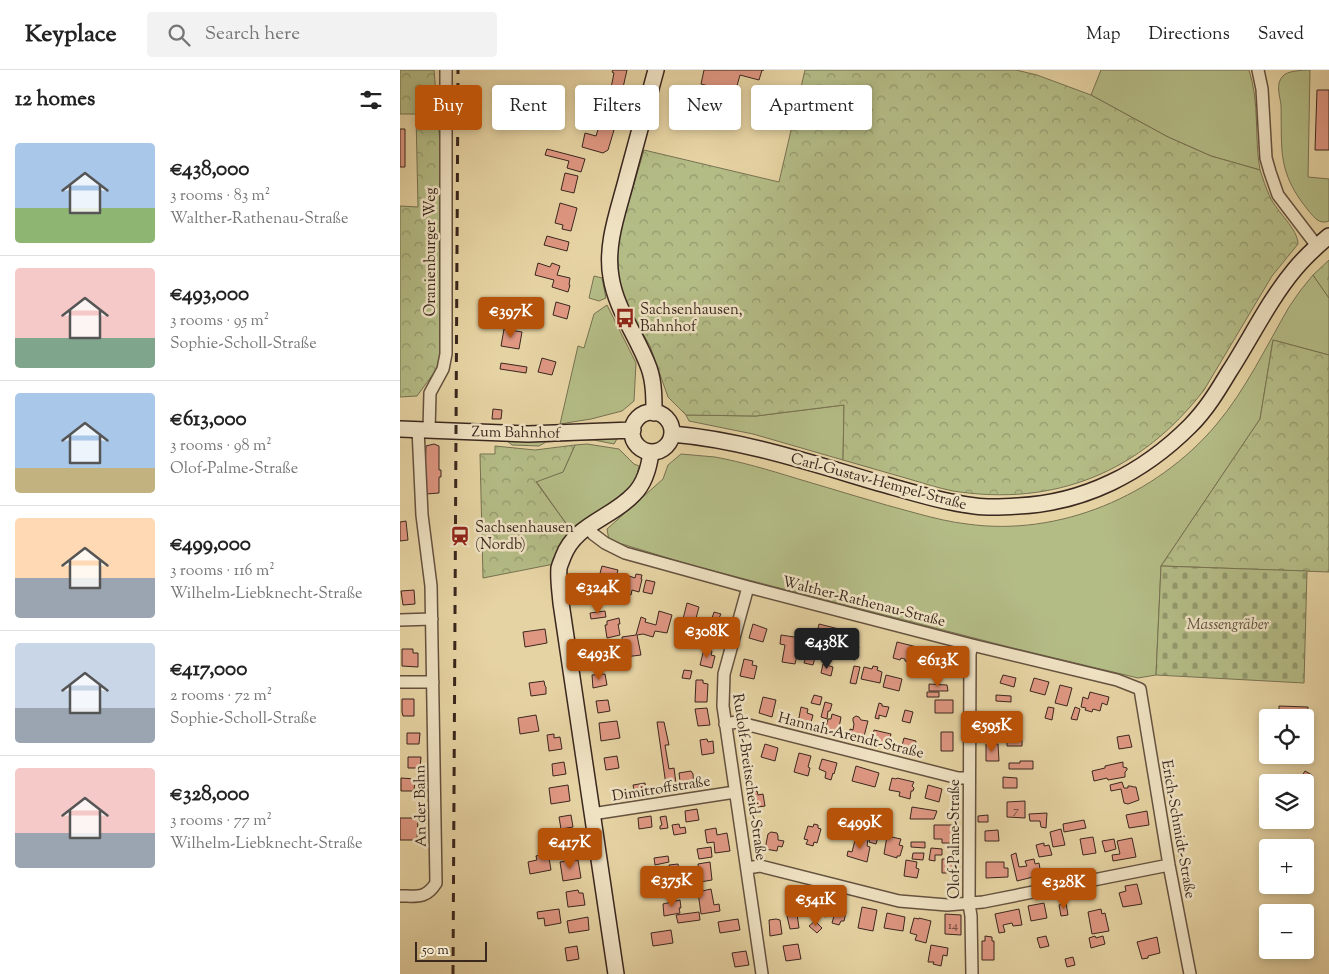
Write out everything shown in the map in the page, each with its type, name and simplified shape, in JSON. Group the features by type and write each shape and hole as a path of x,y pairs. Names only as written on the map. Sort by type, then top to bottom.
{"street":[{"name":"Oranienburger Weg","path":"424,430 430,392 443,370 446,354 446,70"},
{"path":"654,413 654,389 650,369 616,297 610,263 611,244 617,214 656,70"},
{"path":"1258,70 1262,89 1266,158 1270,172 1278,195 1317,246"},
{"name":"Carl-Gustav-Hempel-Straße","path":"672,434 756,447 937,500 977,507 1028,506 1064,500 1100,488 1128,474 1170,445 1191,425 1210,404 1294,269 1329,236"},
{"path":"648,413 654,413 665,417 669,422 672,434 671,440 663,449 651,452 641,449 637,445 634,441 633,430 634,424 638,420 648,413"},
{"name":"Zum Bahnhof","path":"400,429 528,434 633,430"},
{"name":"An der Bahn","path":"400,896 422,896 431,891 436,883 431,586 422,515 424,430"},
{"path":"616,974 559,586 559,566 572,541 587,526 623,505 635,493 644,481 651,452"},
{"name":"Walther-Rathenau-Straße","path":"587,526 606,543 625,553 972,645 1117,680 1140,689"},
{"name":"Rudolf-Breitscheid-Straße","path":"748,587 724,674 723,706 762,974"},
{"path":"400,620 432,619"},
{"name":"Olof-Palme-Straße","path":"972,645 970,654 969,778 969,904 972,974"},
{"path":"400,682 433,682"},
{"name":"Erich-Schmidt-Straße","path":"1140,689 1169,865 1190,974"},
{"name":"Hannah-Arendt-Straße","path":"725,724 737,722 958,778 969,778"},
{"name":"Dimitroffstraße","path":"592,814 735,792"},
{"path":"747,868 760,866 899,901 947,905 983,902 1169,865"}],"green space":[{"path":"400,70 434,70 435,85 415,85 415,114 400,114"},
{"path":"805,70 1016,70 1037,75 1091,95 1168,137 1211,156 1260,170 1273,203 1295,232 1298,244 1272,276 1204,390 1179,419 1153,443 1124,462 1093,477 1061,488 1026,494 990,495 953,491 843,460 844,405 756,416 686,415 668,397 650,346 619,292 617,242 644,150 779,182 791,130 872,130 872,85 802,85"},
{"path":"1101,70 1249,70 1255,95 1260,170 1211,156 1168,137 1091,95"},
{"path":"1310,70 1308,177 1329,179 1329,221 1325,222 1315,218 1298,196 1286,172 1283,160 1279,83 1287,73"},
{"path":"416,130 439,130 441,155 444,359 417,396 400,397 400,206 418,207"},
{"path":"1329,260 1329,298 1313,275"},
{"path":"1313,275 1329,298 1329,355 1273,340 1260,419 1161,566 1156,675 1138,678 1009,647 694,566 609,540 607,529 663,479 668,465 681,454 715,457 745,464 903,510 967,524 1002,526 1036,524 1070,517 1104,506 1135,491 1165,472 1192,450 1216,425 1237,398 1289,307"},
{"path":"594,276 602,278 606,298 599,301 589,298"},
{"path":"607,305 636,363 634,401 622,411 560,424 578,346 584,348 594,314"},
{"path":"1273,340 1329,355 1329,572 1161,566 1260,419"},
{"path":"844,405 843,460 753,434 689,421 686,415 756,416"},
{"path":"587,436 617,439 614,444 582,440 546,442 539,446 512,445 507,441 507,437"},
{"path":"587,444 619,449 634,464 639,466 635,483 622,498 570,529 536,481 563,472 575,445"},
{"path":"575,445 563,472 536,482 570,529 554,564 483,578 480,454 495,454 495,446 535,450"},
{"name":"Massengräber","path":"1161,566 1307,571 1304,683 1156,675"}],"building":[{"path":"613,70 627,70 624,85 612,85 614,73 612,72"},
{"path":"704,70 762,70 759,80 740,75 737,85 701,84"},
{"path":"1317,90 1329,90 1329,150 1315,150"},
{"path":"400,129 405,129 405,167 400,167"},
{"path":"598,130 614,130 608,150 603,153 582,147 585,133 596,136"},
{"path":"547,149 585,159 581,172 567,168 569,161 545,155"},
{"path":"565,173 578,176 574,193 561,190"},
{"path":"560,203 577,208 571,231 562,229 563,225 555,223"},
{"path":"547,236 569,242 567,251 544,245"},
{"path":"538,263 550,267 552,263 560,266 557,275 570,278 568,292 552,287 554,280 535,275"},
{"path":"556,302 570,306 567,319 553,315"},
{"path":"504,329 522,332 519,349 501,346"},
{"path":"542,358 556,362 552,375 538,372"},
{"path":"501,363 527,367 526,373 500,369"},
{"path":"493,409 502,410 501,419 492,419"},
{"path":"434,444 439,446 439,470 441,470 441,477 439,477 439,493 426,494 426,446"},
{"path":"406,521 408,540 400,541 400,522"},
{"path":"602,566 618,570 615,581 599,577"},
{"path":"636,574 642,575 639,592 632,590 631,595 621,592 626,575 635,578"},
{"path":"646,580 655,582 652,594 643,592"},
{"path":"414,590 415,604 403,605 401,591"},
{"path":"687,603 699,607 695,622 683,619"},
{"path":"605,611 606,617 591,619 590,613"},
{"path":"659,611 672,615 667,633 655,631 653,637 643,634 637,635 641,655 625,657 622,637 636,635 641,617 646,619 645,622 656,625"},
{"path":"714,612 721,614 719,618 724,619 721,630 709,627"},
{"path":"619,618 620,635 607,638 605,625 607,625 607,621"},
{"path":"699,623 703,624 700,633 706,635 703,643 694,641"},
{"path":"753,624 767,629 763,642 749,638"},
{"path":"819,624 839,629 835,646 826,643 827,641 815,641"},
{"path":"545,629 547,643 525,647 523,632"},
{"path":"781,635 801,638 795,664 782,662 785,645 780,644"},
{"path":"897,642 917,647 913,663 901,658 900,660 893,658"},
{"path":"843,643 859,647 855,660 840,656"},
{"path":"606,645 608,660 590,663 589,658 593,657 592,648"},
{"path":"402,649 413,649 413,653 418,653 418,667 402,666"},
{"path":"704,649 712,651 711,655 715,656 712,668 700,665"},
{"path":"807,652 816,654 813,665 804,663"},
{"path":"929,652 948,657 945,668 933,664 931,673 924,671"},
{"path":"744,659 753,661 752,665 757,666 754,679 740,676"},
{"path":"823,664 833,667 831,676 821,673"},
{"path":"854,666 860,667 856,684 850,683"},
{"path":"873,666 878,667 877,670 882,672 880,683 861,679 864,667 872,669"},
{"path":"684,670 692,671 690,679 682,678"},
{"path":"605,674 607,685 593,688 592,675"},
{"path":"886,675 902,679 899,691 883,687"},
{"path":"1003,675 1016,678 1014,687 1000,683"},
{"path":"1034,678 1049,682 1045,695 1030,691"},
{"path":"696,680 703,680 703,683 708,684 707,702 695,702"},
{"path":"544,681 546,694 531,696 529,683"},
{"path":"929,684 947,685 948,691 929,691"},
{"path":"1060,685 1072,688 1067,706 1055,703"},
{"path":"927,692 939,692 939,697 927,697"},
{"path":"1090,692 1109,697 1107,705 1102,703 1100,711 1093,709 1092,712 1081,707 1083,697 1088,699"},
{"path":"814,695 822,697 820,705 811,703"},
{"path":"996,695 1011,696 1011,702 996,701"},
{"path":"763,697 776,700 772,717 759,713"},
{"path":"402,699 414,699 414,716 403,716"},
{"path":"608,700 610,711 598,713 596,701"},
{"path":"935,700 953,700 953,713 935,713"},
{"path":"825,702 832,704 830,711 828,711 827,719 821,717"},
{"path":"879,703 882,706 889,707 886,717 879,715 879,719 875,718"},
{"path":"1279,706 1308,707 1308,709 1279,709"},
{"path":"801,707 808,709 807,713 813,715 810,726 798,723"},
{"path":"1048,707 1054,708 1052,720 1045,718"},
{"path":"1075,707 1080,709 1077,720 1071,719"},
{"path":"707,708 710,725 698,726 695,709"},
{"path":"905,710 913,712 910,723 902,721"},
{"path":"832,714 841,717 838,733 825,730 828,719 831,719"},
{"path":"536,715 539,731 520,734 518,718"},
{"path":"856,716 861,720 868,721 863,740 849,736 850,729 853,730 853,718"},
{"path":"986,718 998,718 998,730 986,730"},
{"path":"617,721 620,738 601,741 599,723"},
{"path":"657,722 664,722 669,745 665,745 669,769 674,768 676,784 666,785"},
{"path":"874,730 891,734 888,746 872,740"},
{"path":"941,732 953,732 953,751 941,751"},
{"path":"407,733 420,733 419,744 407,744"},
{"path":"554,734 554,738 560,737 562,749 549,751 547,735"},
{"path":"1129,735 1132,747 1119,749 1117,737"},
{"path":"904,738 916,741 914,752 901,749"},
{"path":"707,739 708,742 713,741 714,753 702,755 700,740"},
{"path":"1015,739 1015,741 1022,740 1022,746 1007,746 1007,740"},
{"path":"765,744 778,748 775,761 761,757"},
{"path":"986,744 998,744 999,761 986,761"},
{"path":"799,753 811,756 808,776 794,772"},
{"path":"617,756 619,768 606,770 604,758"},
{"path":"408,757 421,757 420,768 408,768"},
{"path":"822,759 837,763 831,780 825,778 826,772 819,769"},
{"path":"1020,761 1033,761 1033,769 1009,769 1009,763 1020,763"},
{"path":"564,762 566,774 553,776 552,764"},
{"path":"1123,762 1123,767 1127,768 1125,777 1094,781 1092,771"},
{"path":"856,766 879,773 875,787 852,781"},
{"path":"691,771 694,788 681,789 679,773"},
{"path":"1003,777 1017,778 1017,788 1003,788"},
{"path":"401,778 415,779 414,791 401,791"},
{"path":"892,778 914,782 910,799 899,796 900,792 889,790"},
{"path":"1122,782 1124,788 1128,788 1128,786 1136,787 1139,800 1128,804 1124,803 1121,789 1111,791 1110,785"},
{"path":"645,783 647,795 635,796 633,785"},
{"path":"568,785 570,801 551,804 549,788"},
{"path":"928,785 942,789 939,802 925,798"},
{"path":"757,791 758,795 763,794 765,806 752,808 750,792"},
{"path":"1025,801 1025,818 1007,817 1007,802"},
{"path":"912,807 937,811 934,819 910,819"},
{"path":"697,809 699,820 686,822 685,811"},
{"path":"1147,811 1149,825 1129,828 1126,815"},
{"path":"1047,813 1046,828 1041,827 1040,821 1030,821 1029,814"},
{"path":"571,815 573,827 561,829 559,817"},
{"path":"988,815 988,822 978,822 978,816"},
{"path":"651,816 652,827 639,829 638,818"},
{"path":"666,816 668,828 660,829 662,825 660,817"},
{"path":"400,818 418,818 417,840 400,840"},
{"path":"1084,820 1086,828 1064,832 1063,824"},
{"path":"855,823 880,830 876,844 869,842 870,837 853,833"},
{"path":"679,824 680,828 685,827 686,833 674,835 672,825"},
{"path":"814,824 818,825 818,828 821,829 817,843 814,842 813,846 806,844 808,840 804,839 808,826 813,827"},
{"path":"934,825 956,825 957,843 942,843 942,839 934,839"},
{"path":"716,828 717,835 727,833 730,851 715,853 714,842 707,843 705,830"},
{"path":"1061,829 1065,845 1053,847 1050,832"},
{"path":"998,830 999,841 985,841 985,831"},
{"path":"771,832 777,833 778,840 784,841 782,847 778,846 777,851 765,849 768,834"},
{"path":"856,836 868,839 867,846 870,847 867,862 847,856 848,851 852,852"},
{"path":"887,836 901,839 899,845 903,846 900,856 897,856 897,858 884,854"},
{"path":"1093,837 1096,853 1083,855 1080,839"},
{"path":"1132,838 1136,857 1113,861 1112,855 1120,854 1117,841"},
{"path":"1114,839 1116,849 1105,852 1102,841"},
{"path":"575,840 577,852 565,854 563,842"},
{"path":"911,842 925,842 925,848 911,847"},
{"path":"1044,843 1044,846 1049,845 1052,855 1039,857 1036,845"},
{"path":"711,847 712,857 699,859 697,849"},
{"path":"931,848 942,849 942,855 935,855 935,861 929,860"},
{"path":"913,853 924,853 923,860 912,859"},
{"path":"1016,853 1019,867 1027,866 1025,861 1034,859 1035,864 1039,863 1041,875 1017,881 1011,855"},
{"path":"543,854 543,859 549,858 551,870 530,874 528,862 537,860 536,856"},
{"path":"668,856 669,862 655,865 654,858"},
{"path":"942,859 956,859 956,873 942,873"},
{"path":"578,860 581,878 563,881 560,862"},
{"path":"906,860 917,862 916,868 919,869 917,878 904,876"},
{"path":"710,862 712,880 700,882 698,864"},
{"path":"986,862 1004,862 1004,868 1008,868 1008,877 986,878"},
{"path":"678,864 680,875 674,875 675,883 657,886 655,873 670,871 669,865"},
{"path":"1137,884 1142,904 1123,907 1119,893 1126,891 1125,886"},
{"path":"711,889 714,905 719,904 720,911 701,914 698,892"},
{"path":"578,890 579,893 583,893 585,905 568,907 566,892"},
{"path":"806,899 828,907 826,917 803,911"},
{"path":"680,900 680,913 664,916 663,904"},
{"path":"1044,903 1047,918 1031,921 1028,906"},
{"path":"1066,903 1068,915 1061,916 1059,905"},
{"path":"862,907 877,910 873,931 858,928"},
{"path":"559,909 561,923 545,926 544,918 538,919 537,912"},
{"path":"836,909 846,912 844,921 841,921 839,925 832,923"},
{"path":"1019,909 1022,925 1013,926 1012,923 1003,925 1005,932 999,933 995,914"},
{"path":"1101,909 1102,914 1105,913 1109,931 1092,934 1088,912"},
{"path":"699,912 700,920 678,923 676,915"},
{"path":"887,913 905,917 903,931 884,928"},
{"path":"797,914 799,928 790,929 787,916"},
{"path":"945,914 961,915 961,935 945,934"},
{"path":"588,917 589,930 569,933 567,921"},
{"path":"914,918 931,921 926,943 915,940 917,935 910,933"},
{"path":"738,919 740,930 720,933 718,922"},
{"path":"769,920 780,920 782,934 770,936"},
{"path":"815,921 822,928 817,933 809,926"},
{"path":"671,930 673,943 653,946 651,933"},
{"path":"985,936 992,937 992,941 994,941 994,960 982,960 982,941 985,941"},
{"path":"1046,936 1049,946 1040,948 1037,938"},
{"path":"1095,936 1096,938 1103,936 1105,944 1091,948 1089,938"},
{"path":"1157,937 1160,953 1142,959 1137,942"},
{"path":"798,944 801,959 786,961 783,946"},
{"path":"931,945 948,948 947,956 943,955 941,966 933,964 934,962 928,962"},
{"path":"577,946 579,959 567,961 565,948"},
{"path":"746,951 749,965 735,967 732,953"},
{"path":"1073,957 1075,965 1067,967 1065,959"}],"railway":[{"path":"453,974 458,70"}],"place":[{"name":"Sachsenhausen, Bahnhof","path":"625,318"},
{"name":"Sachsenhausen (Nordb)","path":"460,536"}]}
